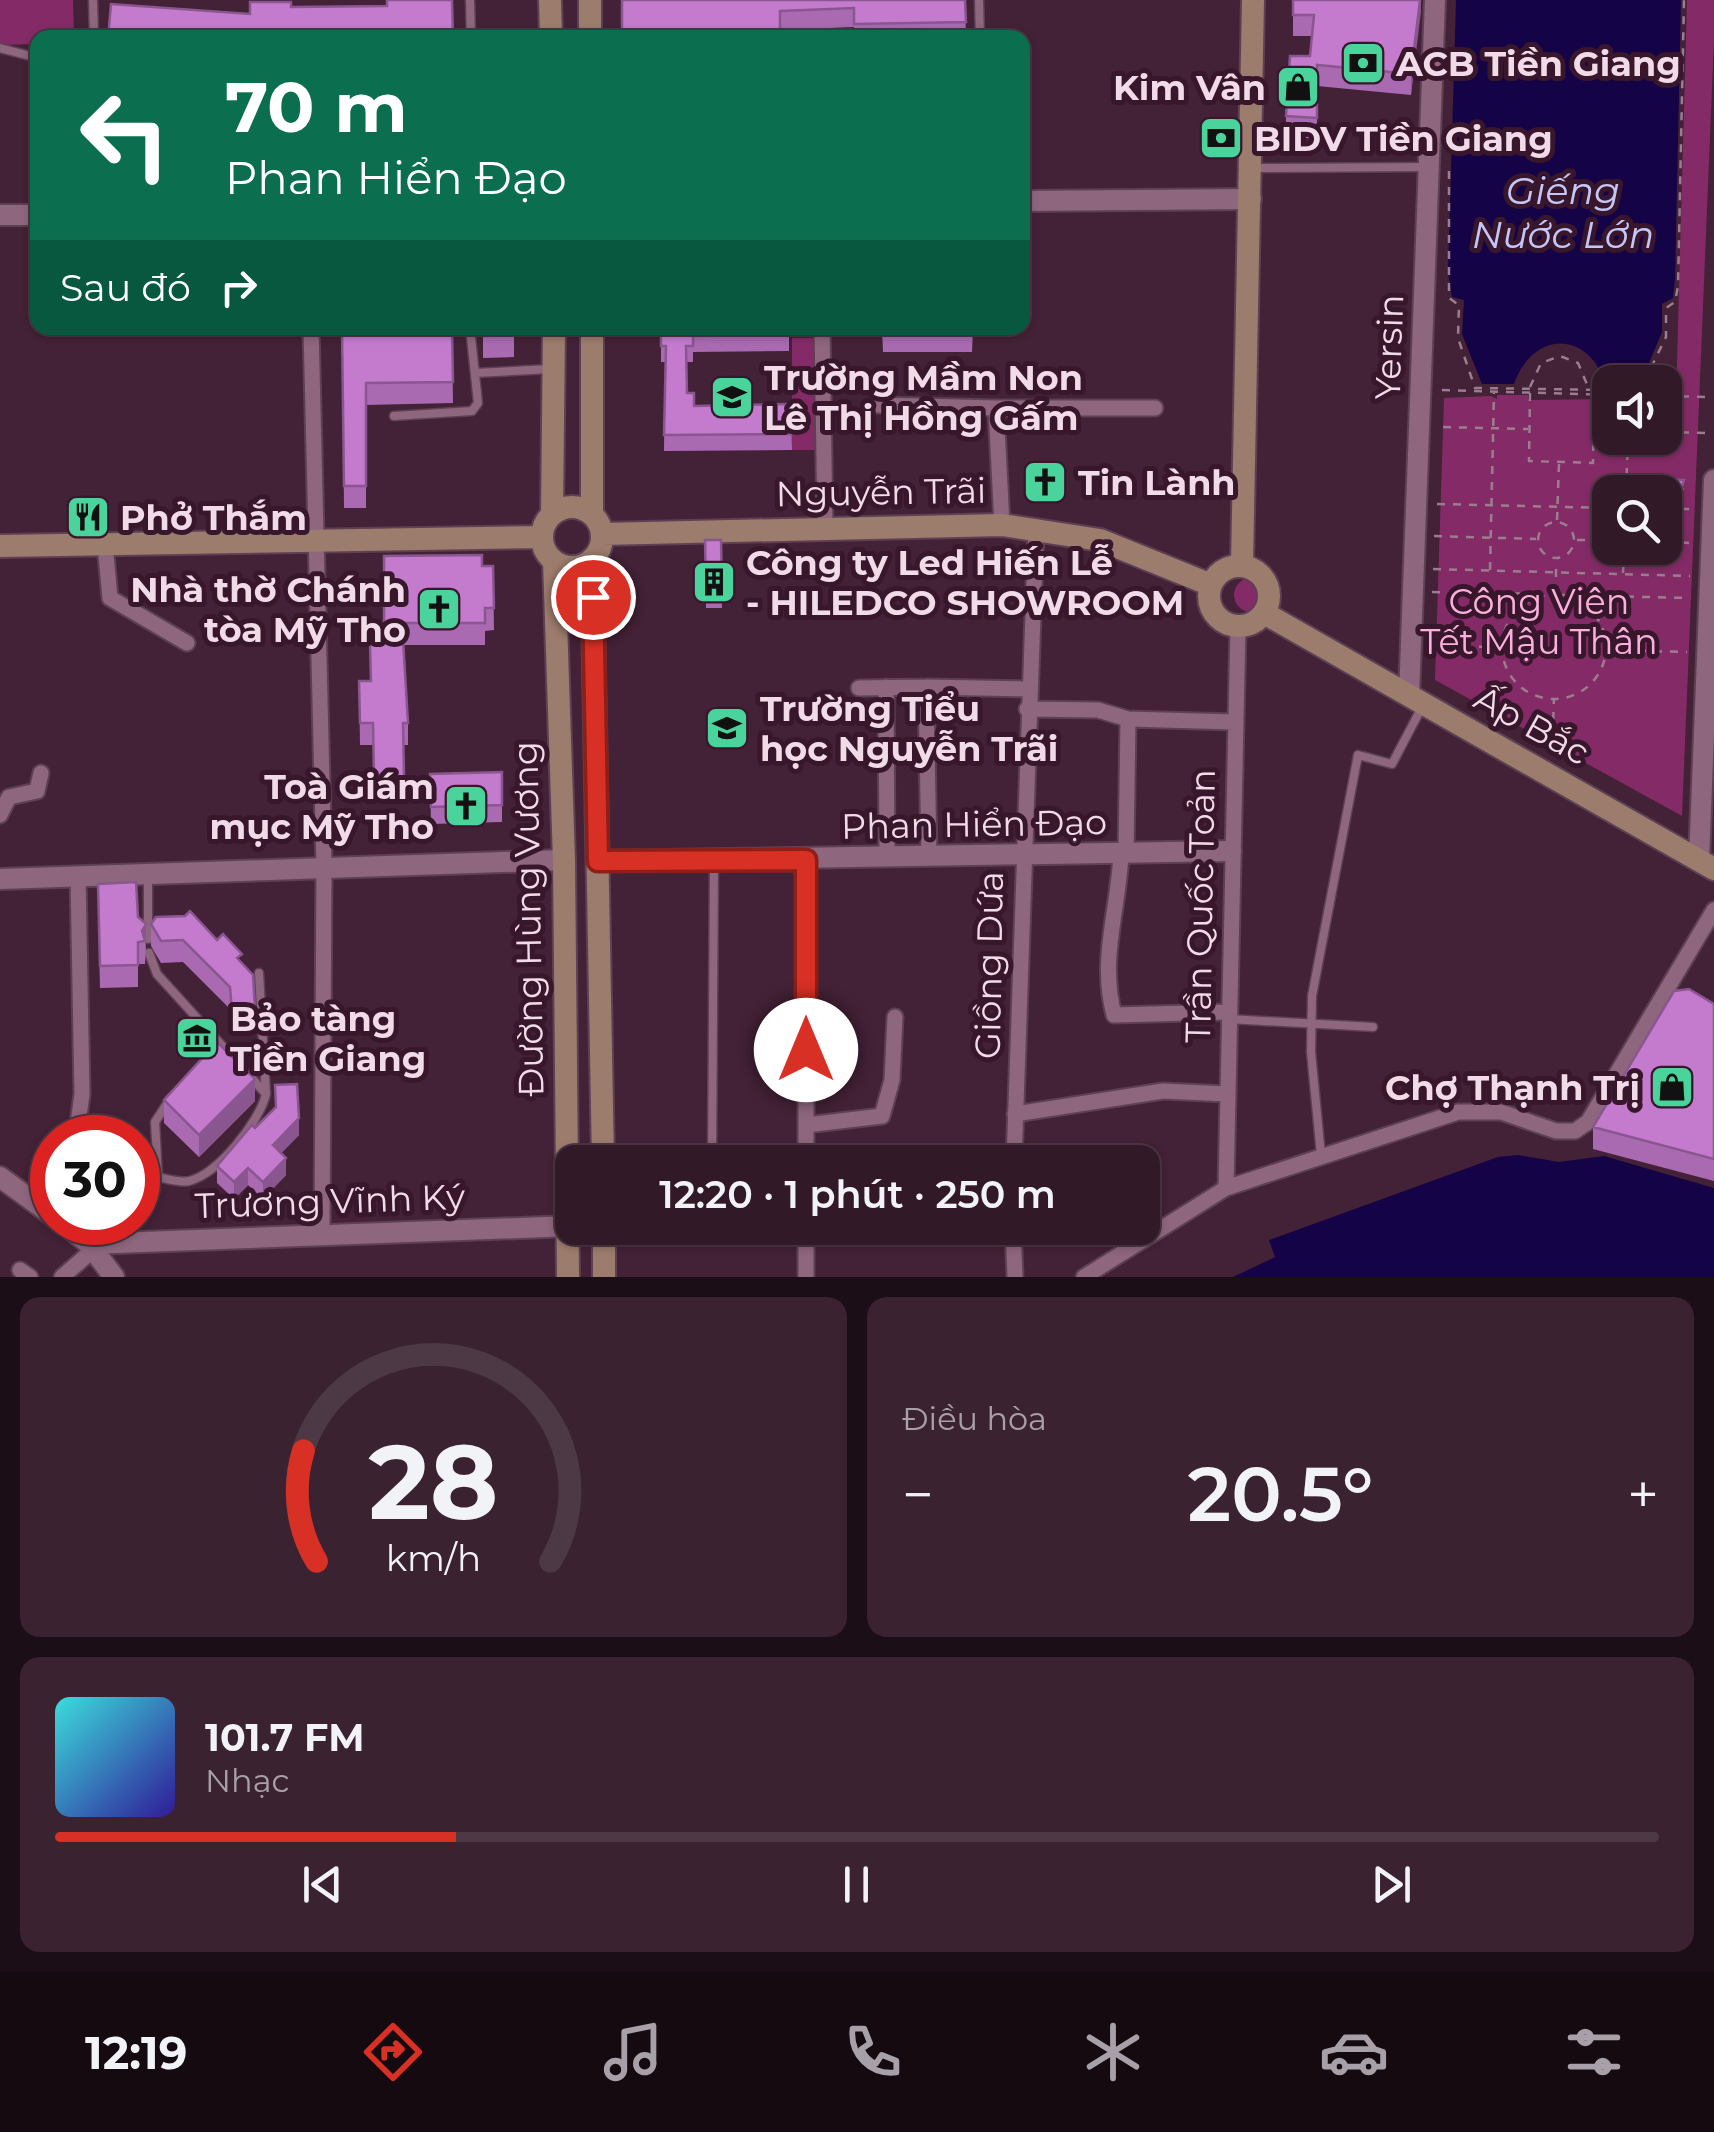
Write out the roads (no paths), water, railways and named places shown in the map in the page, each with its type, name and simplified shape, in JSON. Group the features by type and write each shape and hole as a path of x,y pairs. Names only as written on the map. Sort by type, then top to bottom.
{"main road":[{"path":"550,0 551,30"},
{"path":"590,0 590,30"},
{"path":"1242,566 1253,0"},
{"path":"542,537 552,514 554,335"},
{"path":"542,537 554,561 574,567 592,559 597,524 592,335"},
{"name":"Nguyễn Trãi","path":"552,514 572,506 597,524 1036,528 1100,540 1210,586"},
{"path":"0,546 542,537"},
{"name":"Đường Hùng Vương","path":"592,559 603,1145"},
{"name":"Đường Hùng Vương","path":"554,561 569,1145"},
{"path":"1242,566 1259,572 1268,587 1264,613 1248,625 1238,626 1214,612 1210,586 1226,568 1242,566"},
{"name":"Ấp Bắc","path":"1264,613 1707,864"},
{"name":"Đường Hùng Vương","path":"568,1277 569,1245"},
{"path":"604,1245 604,1277"}],"street":[{"name":"Yersin","path":"1416,700 1434,0"},
{"path":"1030,201 1251,199"},
{"path":"0,215 30,215"},
{"path":"311,335 324,866 322,1233"},
{"path":"822,335 825,527"},
{"path":"877,405 1155,408"},
{"path":"996,408 1002,525"},
{"path":"1707,864 1709,576 1714,480"},
{"name":"Giồng Dứa","path":"1014,1145 1036,528"},
{"path":"104,544 110,598 187,642"},
{"name":"Trần Quốc Toản","path":"1226,1188 1230,851 1238,626"},
{"path":"886,687 887,858"},
{"path":"926,687 930,857"},
{"path":"859,688 1028,689"},
{"path":"1027,708 1098,710 1128,719 1234,722"},
{"path":"1128,719 1124,853 1108,942 1114,1015 1228,1016"},
{"path":"0,815 8,797 37,791 41,773"},
{"name":"Phan Hiển Đạo","path":"598,861 1230,851"},
{"path":"0,879 564,860"},
{"path":"806,860 806,1145"},
{"path":"78,876 79,1115"},
{"path":"1084,1277 1226,1188 1458,1112 1482,1109 1556,1131 1575,1131 1588,1122 1678,991 1714,910"},
{"path":"806,1125 882,1116 892,1080 895,1017"},
{"path":"1015,1114 1163,1091 1227,1094"},
{"path":"2,1182 30,1198"},
{"name":"Trương Vĩnh Ký","path":"160,1241 555,1226"},
{"path":"62,1277 88,1245"},
{"path":"90,1245 112,1276"},
{"path":"806,1245 806,1277"},
{"path":"1014,1245 1015,1277"}],"lane":[{"path":"93,0 94,30"},
{"path":"470,0 470,30"},
{"path":"980,0 980,30"},
{"path":"0,48 30,56"},
{"path":"1251,168 1428,167"},
{"path":"394,416 472,411 478,403 471,335"},
{"path":"474,373 554,369"},
{"path":"1321,1156 1311,1021 1319,947 1358,755 1392,764 1416,700"},
{"path":"712,1145 714,860"},
{"path":"148,876 148,939"},
{"path":"149,954 157,974 266,1094"},
{"path":"160,1177 187,1182 208,1169 249,1129 266,1094 259,973"},
{"path":"1228,1016 1373,1026"},
{"path":"208,1058 220,1044"},
{"path":"159,1115 183,1085"}],"water":[{"name":"Giếng Nước Lớn","path":"1456,0 1681,0 1675,280 1673,298 1662,304 1662,332 1648,365 1596,365 1574,346 1561,344 1534,354 1514,384 1482,384 1462,334 1464,300 1452,297 1448,272"},
{"path":"1518,1155 1559,1162 1604,1156 1714,1188 1714,1277 1233,1277 1275,1257 1269,1240 1498,1157"}],"place":[{"name":"ACB Tiền Giang","path":"1363,63"},
{"name":"Kim Vân","path":"1298,87"},
{"name":"BIDV Tiền Giang","path":"1221,138"},
{"name":"Trường Mầm Non Lê Thị Hồng Gấm","path":"732,397"},
{"name":"Tin Lành","path":"1045,482"},
{"name":"Phở Thắm","path":"88,517"},
{"name":"Công ty Led Hiến Lễ - HILEDCO SHOWROOM","path":"714,582"},
{"name":"Nhà thờ Chánh tòa Mỹ Tho","path":"439,609"},
{"name":"Trường Tiểu học Nguyễn Trãi","path":"727,728"},
{"name":"Toà Giám mục Mỹ Tho","path":"466,806"},
{"name":"Bảo tàng Tiền Giang","path":"197,1038"},
{"name":"Chợ Thạnh Trị","path":"1672,1087"}],"park label":[{"name":"Công Viên Tết Mậu Thân","path":"1539,621"}]}
